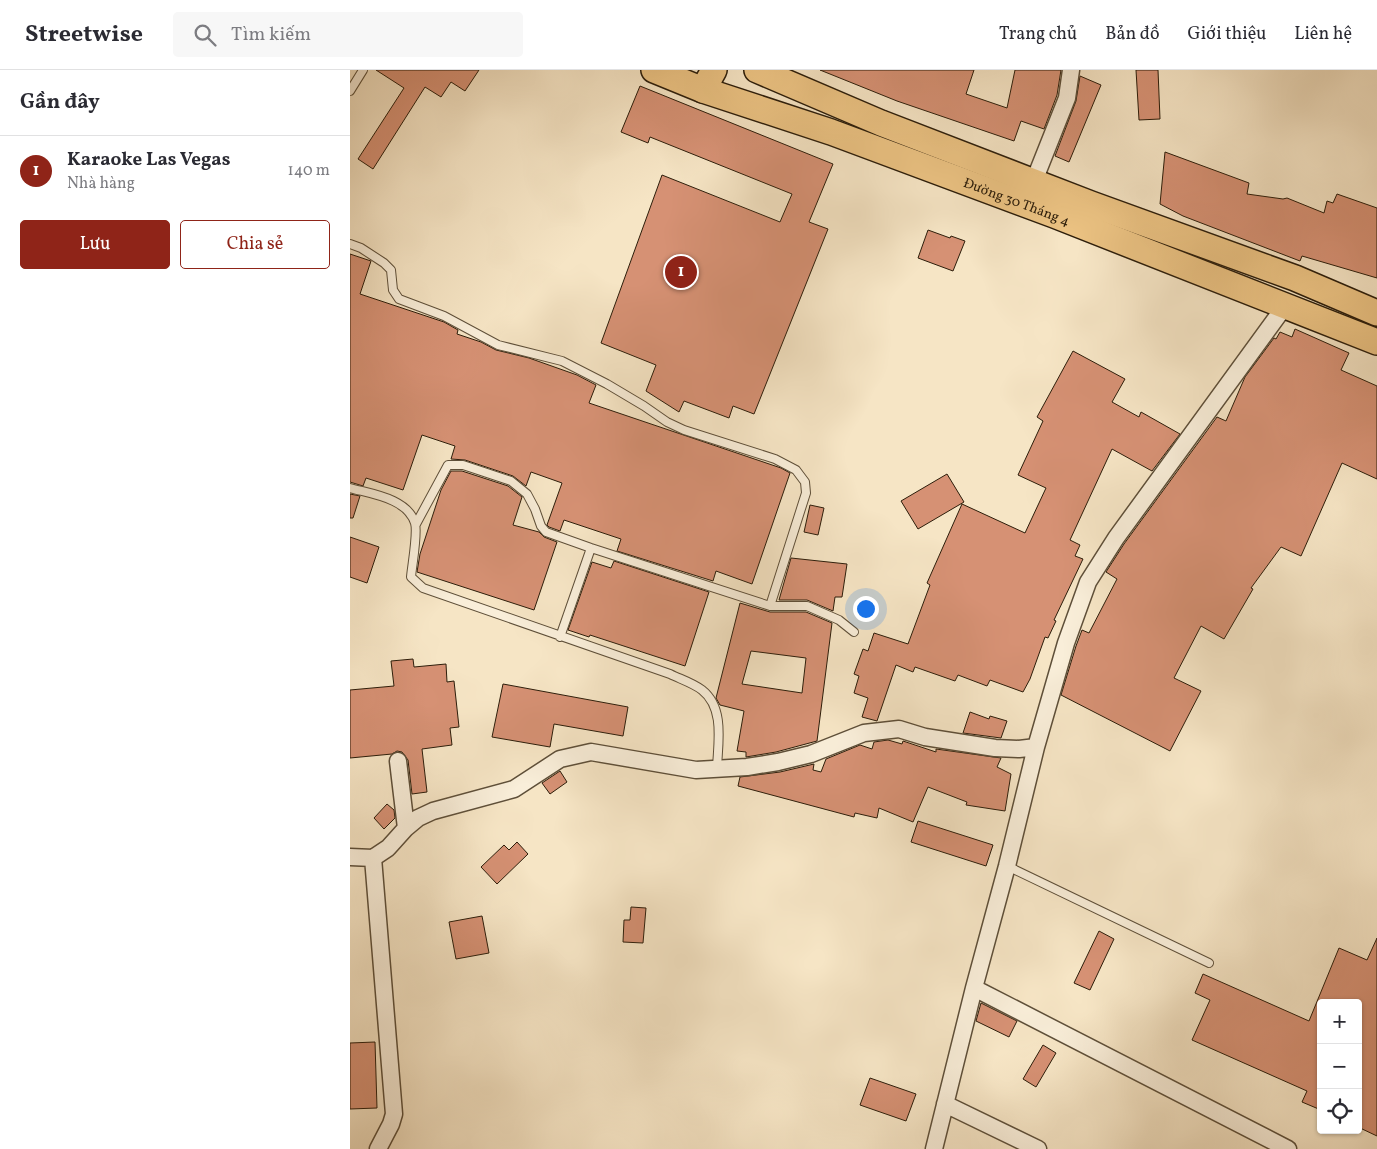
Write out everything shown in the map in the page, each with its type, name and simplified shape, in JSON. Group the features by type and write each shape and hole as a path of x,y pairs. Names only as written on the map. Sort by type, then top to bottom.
{"main road":[{"name":"Đường 30 Tháng 4","path":"654,70 708,80 859,143 1054,215 1377,342"},
{"name":"Đường 30 Tháng 4","path":"757,70 881,123 1091,204 1295,278 1377,313"},
{"path":"1285,306 1295,278"}],"street":[{"path":"1034,181 1067,98 1072,70"},
{"path":"934,1149 1036,747 1066,643 1088,582 1116,538 1285,306"},
{"path":"350,857 373,858 388,848 418,818 434,811 514,789 560,759 575,754 591,752 696,770 747,767 811,754 864,733 900,729 925,737 995,748 1019,749 1036,747"},
{"path":"398,761 406,828"},
{"path":"373,858 394,1114 378,1149"},
{"path":"974,988 1288,1149"},
{"path":"945,1104 1038,1149"}],"lane":[{"path":"350,91 363,70"},
{"path":"350,244 384,262 391,270 393,290 399,299 444,316 498,345 562,361 607,384 667,422 684,430 775,459 796,470 805,482 806,494 770,606"},
{"path":"717,768 719,724 713,702 702,690 670,674 424,588 410,577 416,524 448,465 463,465 511,481 527,494 536,509 541,526 546,532 770,606 808,606 839,620 854,632"},
{"path":"350,488 388,499 408,510 416,524"},
{"path":"560,637 590,548"},
{"path":"1007,866 1209,963"}],"building":[{"path":"376,70 479,70 465,91 451,82 441,97 425,87 373,169 358,159 404,88"},
{"path":"820,70 974,70 966,94 1007,108 1015,70 1061,70 1057,95 1044,129 1021,121 1014,141 897,101"},
{"path":"1136,70 1158,70 1160,119 1139,120"},
{"path":"1080,76 1101,85 1069,162 1055,156 1076,101"},
{"path":"640,86 833,164 809,222 828,229 754,414 733,406 729,418 684,401 679,412 646,391 656,365 601,343 662,175 780,222 792,194 650,137 648,143 621,132"},
{"path":"1165,152 1249,183 1247,194 1287,198 1324,213 1327,201 1333,203 1337,194 1377,208 1377,278 1302,256 1300,261 1183,216 1160,204"},
{"path":"928,230 965,241 953,271 918,258"},
{"path":"350,254 371,261 360,294 444,322 458,330 457,334 481,342 496,350 529,358 577,375 596,385 589,403 781,468 790,473 752,584 716,571 713,581 617,551 621,539 564,520 560,531 549,527 547,525 562,483 531,472 526,486 513,476 465,460 451,459 455,446 422,435 403,490 366,478 363,486 350,482"},
{"path":"1295,329 1349,353 1341,370 1377,386 1377,479 1342,463 1301,556 1281,547 1251,588 1253,589 1224,639 1201,626 1174,678 1201,691 1170,751 1061,695 1082,630 1089,633 1117,579 1106,572 1124,544 1217,417 1226,421 1245,377 1274,338 1276,339 1280,332 1292,337"},
{"path":"1073,351 1125,379 1112,402 1139,417 1141,412 1180,434 1152,471 1112,449 1070,540 1080,545 1075,556 1083,559 1054,620 1056,621 1048,638 1045,637 1030,679 1023,692 990,680 987,686 958,675 955,681 915,667 913,672 896,665 877,721 862,717 868,698 854,693 859,676 854,674 863,649 868,651 874,633 908,644 930,585 927,583 962,504 1025,533 1046,488 1018,475 1043,421 1037,417"},
{"path":"451,471 462,471 508,486 522,497 513,525 539,532 544,537 557,542 534,610 417,572 420,554 441,490"},
{"path":"947,474 964,502 918,529 901,501"},
{"path":"350,494 360,496 353,518 350,518"},
{"path":"810,505 824,508 818,535 804,532"},
{"path":"350,537 379,547 367,583 350,577"},
{"path":"791,558 847,564 842,597 835,597 833,611 807,600 779,600"},
{"path":"614,561 709,592 685,666 590,635 589,637 568,630 592,562 611,568"},
{"path":"740,603 770,612 806,612 832,623 817,741 776,752 746,757 746,752 737,751 744,711 720,705 716,698","holes":["751,651 806,658 802,693 742,684"]},
{"path":"413,659 414,667 446,664 447,682 454,681 459,727 450,728 452,745 422,749 427,792 412,794 408,760 402,752 397,751 392,754 350,758 350,690 394,686 391,661"},
{"path":"503,684 628,707 623,736 554,724 550,747 492,737"},
{"path":"970,712 989,719 990,716 1007,721 1001,738 963,733"},
{"path":"888,740 902,744 903,741 936,752 936,749 1001,758 997,767 1011,774 1005,811 966,805 967,802 928,787 913,822 879,808 877,818 855,813 854,817 738,786 740,777 780,772 814,764 813,770 821,772 826,759 860,745 872,749 874,742"},
{"path":"560,771 567,782 550,794 542,783"},
{"path":"387,804 394,810 395,818 384,829 374,818"},
{"path":"918,821 993,845 986,866 911,842"},
{"path":"517,842 528,854 497,884 481,867 504,845 509,850"},
{"path":"631,907 646,908 643,943 623,942 624,920 630,920"},
{"path":"482,916 489,953 456,959 449,922"},
{"path":"1099,931 1114,939 1090,990 1074,983"},
{"path":"1377,938 1377,1136 1362,1129 1362,999 1318,999 1339,948 1367,960"},
{"path":"1203,974 1309,1021 1317,1002 1317,1108 1302,1102 1307,1091 1192,1040 1210,1000 1195,993"},
{"path":"981,1003 1017,1021 1009,1037 976,1021"},
{"path":"375,1042 377,1108 350,1109 350,1043"},
{"path":"1043,1045 1056,1053 1036,1087 1023,1079"},
{"path":"870,1078 916,1094 906,1121 860,1105"}],"place":[{"name":"Karaoke Las Vegas","path":"681,272"}]}
